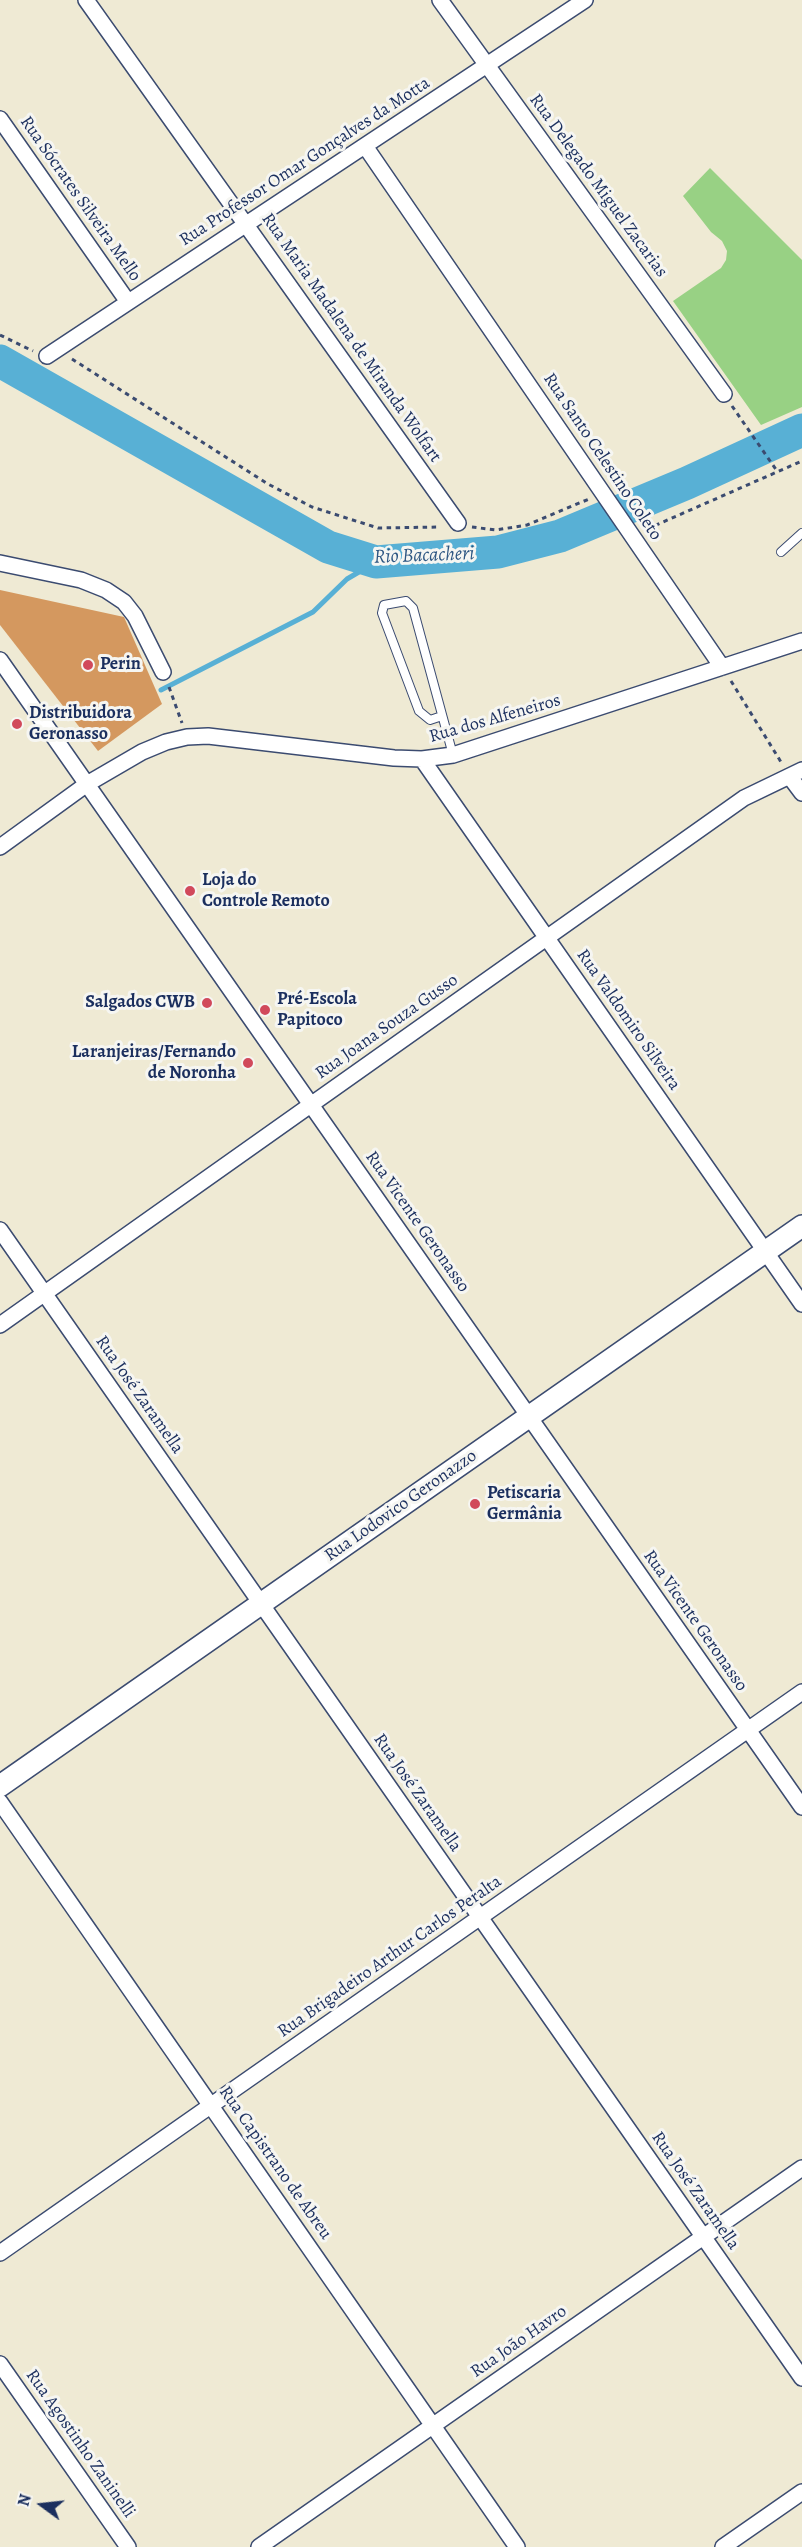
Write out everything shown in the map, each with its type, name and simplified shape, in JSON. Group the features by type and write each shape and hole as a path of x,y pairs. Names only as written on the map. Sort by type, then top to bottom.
{"main road":[{"name":"Rua Lodovico Geronazzo","path":"0,1786 802,1226"}],"street":[{"name":"Rua Maria Madalena de Miranda Wolfart","path":"87,0 458,523"},
{"name":"Rua Delegado Miguel Zacarias","path":"440,0 724,394"},
{"name":"Rua Professor Omar Gonçalves da Motta","path":"47,356 585,0"},
{"name":"Rua Sócrates Silveira Mello","path":"0,119 128,302"},
{"name":"Rua Santo Celestino Coleto","path":"365,146 722,667"},
{"path":"0,563 81,580 106,590 124,602 135,616 163,672"},
{"name":"Rua dos Alfeneiros","path":"87,784 142,752 187,736 231,738 422,759 453,755 802,641"},
{"name":"Rua Vicente Geronasso","path":"0,660 802,1807"},
{"name":"Rua Valdomiro Silveira","path":"422,759 802,1304"},
{"path":"796,773 802,793"},
{"name":"Rua Joana Souza Gusso","path":"0,1325 744,798 796,773"},
{"path":"0,848 87,784"},
{"name":"Rua José Zaramella","path":"0,1230 802,2378"},
{"name":"Rua Brigadeiro Arthur Carlos Peralta","path":"0,2253 802,1692"},
{"name":"Rua Capistrano de Abreu","path":"0,1802 517,2547"},
{"name":"Rua João Havro","path":"259,2547 802,2168"},
{"name":"Rua Agostinho Zaninelli","path":"0,2364 128,2547"},
{"path":"723,2547 802,2492"}],"lane":[{"path":"781,552 802,533"},
{"path":"442,716 430,720 419,711 382,613 384,605 405,601 413,608 453,755"}],"path":[{"path":"0,335 47,356 69,358 268,483 312,507 378,528 435,528 458,523 496,530 527,525 606,497"},
{"path":"724,394 777,471"},
{"path":"629,531 802,461"},
{"path":"722,667 796,773"}],"green space":[{"path":"710,168 802,260 802,407 761,425 673,301 721,268 726,260 727,251 722,241 711,232 683,196"}],"building":[{"name":"Perin","path":"0,590 124,617 162,704 98,751 0,625"}],"waterway":[{"name":"Rio Bacacheri","path":"0,361 328,547 376,562 498,552 560,536 687,483 802,430"},
{"path":"161,690 313,612 347,579 376,562"}],"place":[{"name":"Perin","path":"88,665"},
{"name":"Distribuidora Geronasso","path":"17,724"},
{"name":"Loja do Controle Remoto","path":"190,891"},
{"name":"Salgados CWB","path":"207,1003"},
{"name":"Pré-Escola Papitoco","path":"265,1010"},
{"name":"Laranjeiras/Fernando de Noronha","path":"248,1063"},
{"name":"Petiscaria Germânia","path":"475,1504"}]}
